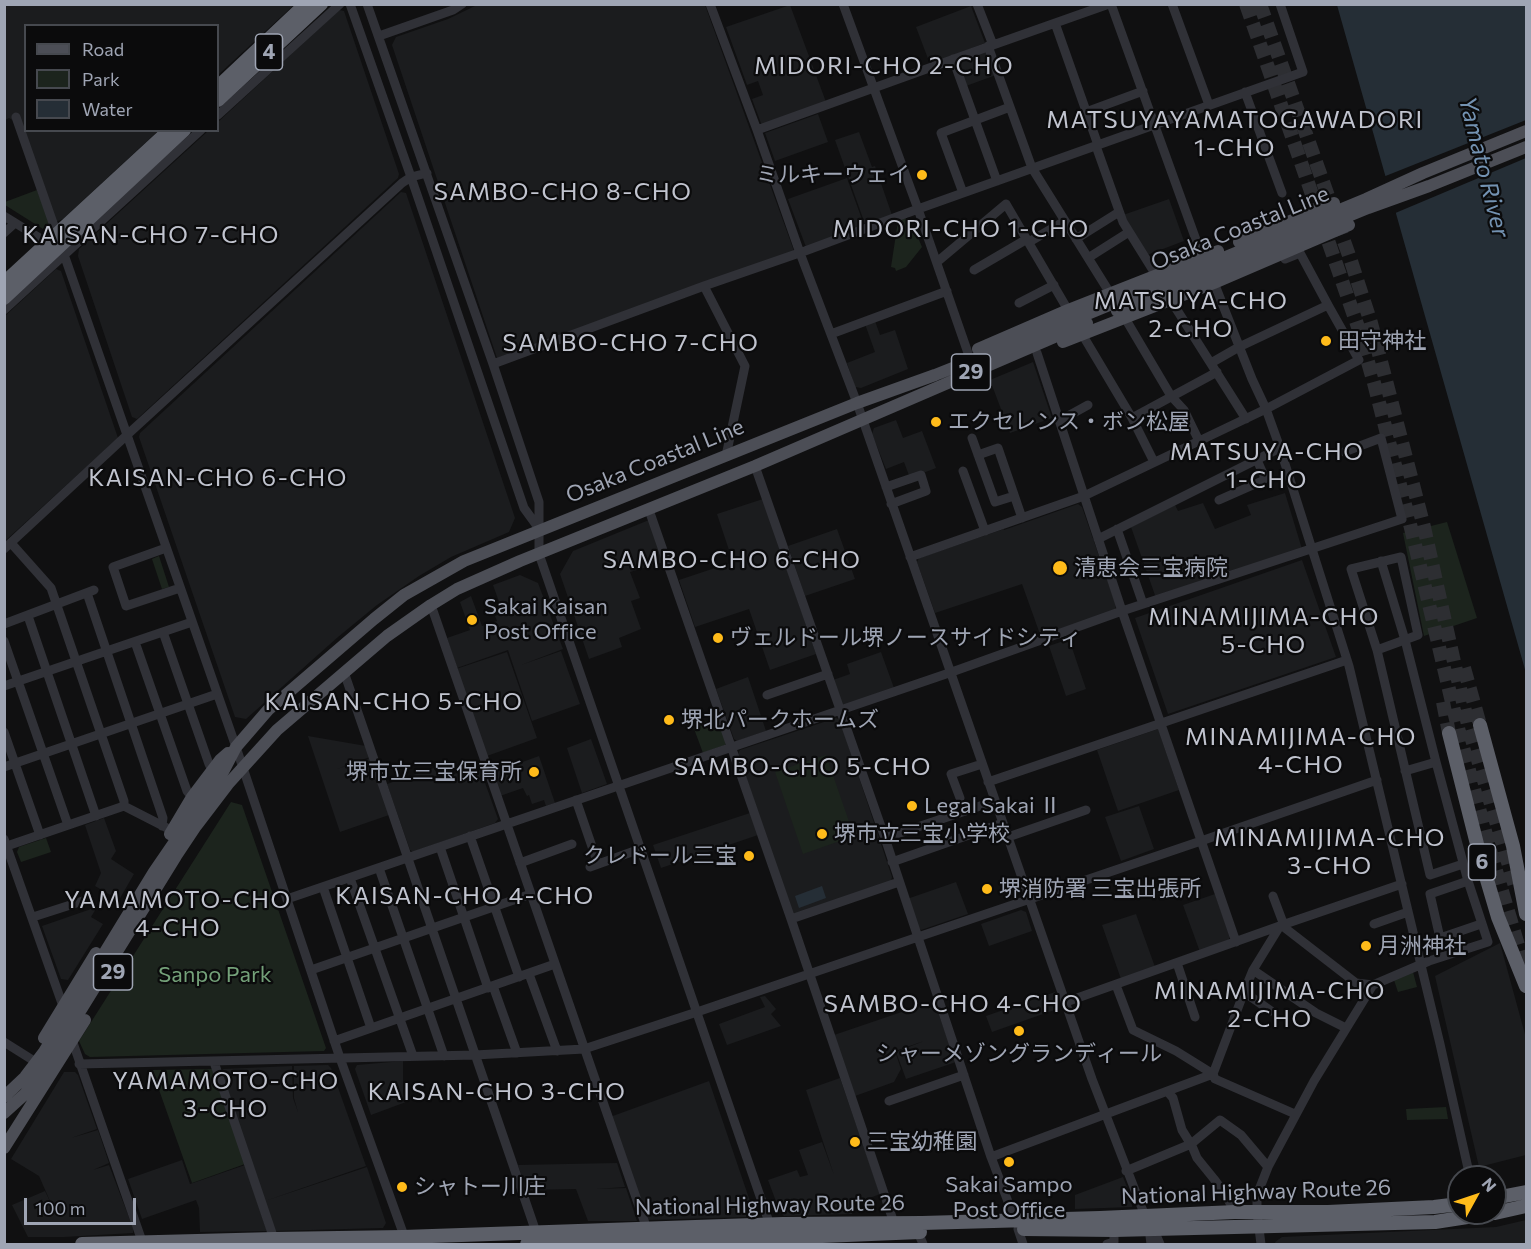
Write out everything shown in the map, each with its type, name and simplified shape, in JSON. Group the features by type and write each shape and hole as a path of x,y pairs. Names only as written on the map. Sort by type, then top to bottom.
{"highway":[{"name":"4","path":"219,86 306,4"},
{"name":"4","path":"219,99 321,4"},
{"path":"4,283 168,132"},
{"path":"4,298 182,132"},
{"name":"6","path":"1480,724 1513,846 1527,914"},
{"name":"6","path":"1449,733 1498,917 1527,986"},
{"path":"1507,1196 1527,1192"},
{"name":"National Highway Route 26","path":"774,1236 894,1223 1016,1225 1114,1230 1147,1222 1235,1212 1258,1219 1328,1212 1447,1205"},
{"name":"National Highway Route 26","path":"1507,1210 1527,1206"},
{"name":"National Highway Route 26","path":"527,1245 650,1238 774,1236 920,1238 1016,1225 1258,1219 1435,1222 1447,1220"},
{"name":"National Highway Route 26","path":"82,1245 274,1239 405,1241 536,1232 650,1238"}],"main road":[{"name":"Osaka Coastal Line","path":"4,1113 25,1094 43,1071 154,872 224,770 236,747 268,710 404,595 464,561 857,403 1077,322 1367,204 1423,173 1527,131"},
{"name":"29","path":"1202,257 1273,228 1429,186 1527,147"},
{"name":"29","path":"1215,285 1276,256 1367,204"},
{"path":"862,419 931,397 1037,352 1077,322 1110,293 1202,257"},
{"path":"857,403 968,353 1077,322 1125,317 1170,299 1215,285"},
{"name":"Osaka Coastal Line","path":"4,1097 21,1082 44,1052 196,826 243,767 277,730 387,636 431,604 457,589 755,466 1077,322"},
{"name":"29","path":"4,1104 167,829 220,760 236,747"},
{"name":"29","path":"4,1148 72,1042 220,795"}],"street":[{"path":"219,114 339,4"},
{"path":"350,4 524,508 540,530"},
{"path":"367,4 539,502 539,554 774,1236"},
{"path":"379,36 453,10 462,4"},
{"path":"843,4 968,353"},
{"path":"977,4 1032,168 1125,317 1171,396 1184,410 1199,441"},
{"path":"757,130 1110,4 1202,257 1266,409 1347,660 1467,1165"},
{"path":"1172,4 1209,105"},
{"path":"493,364 704,286 1303,72 1280,4"},
{"path":"714,6 800,253 857,403 949,673 1105,1115 1147,1222 1160,1245"},
{"path":"1055,23 1123,222 1156,275"},
{"path":"953,59 997,181"},
{"path":"1086,112 1143,90"},
{"path":"1245,92 1282,193"},
{"path":"963,193 941,133 1010,107"},
{"path":"16,117 243,767 334,1041 405,1241"},
{"path":"4,310 199,132"},
{"path":"124,806 51,588 8,546 402,183 411,177 427,173"},
{"path":"937,262 1006,204 1132,417 1154,462"},
{"path":"1076,239 1119,212"},
{"path":"4,216 65,254"},
{"path":"974,270 1065,221"},
{"path":"4,233 15,224"},
{"path":"1088,258 1129,232"},
{"path":"910,557 1084,496 1246,419 1359,360 1300,252 1215,285"},
{"path":"1019,303 1054,285"},
{"path":"704,286 745,366 726,456"},
{"path":"831,334 946,291"},
{"path":"1170,299 1246,419"},
{"path":"1211,363 1239,347 1328,305"},
{"path":"1037,352 1122,611 1236,942"},
{"path":"1132,417 1217,372"},
{"path":"1059,420 1088,405"},
{"path":"972,438 995,502 1014,496"},
{"path":"287,899 949,673 1122,611 1402,519 1381,438 1344,452"},
{"path":"978,455 998,448 1022,518"},
{"path":"1098,539 1280,448"},
{"path":"1216,480 1222,499 1262,481 1265,478 1257,460"},
{"path":"755,466 885,838 991,1157 1023,1245"},
{"path":"963,471 984,531"},
{"path":"886,487 921,475 926,490 891,504"},
{"path":"649,510 894,1223"},
{"path":"1117,529 1143,604"},
{"path":"166,548 113,567 126,606 180,588"},
{"path":"1377,650 1418,635 1401,557 1351,569 1377,650 1430,875 1463,864"},
{"path":"1273,896 1282,925 1356,983 1372,985 1420,965 1488,942 1463,864 1405,640 1381,561"},
{"path":"4,624 91,592 106,652 167,829"},
{"path":"431,604 650,1238"},
{"path":"28,616 96,816"},
{"path":"4,686 192,622"},
{"path":"163,632 212,770"},
{"path":"4,641 68,825"},
{"path":"135,642 187,791 192,797"},
{"path":"988,782 1347,660"},
{"path":"344,672 536,1232"},
{"path":"767,695 828,674"},
{"path":"4,766 217,693"},
{"path":"4,732 40,835"},
{"path":"1405,771 1436,762"},
{"path":"960,798 951,774 982,764"},
{"path":"79,1064 444,1056 584,1049 1377,780"},
{"path":"576,800 594,866 640,849"},
{"path":"885,838 995,801"},
{"path":"143,1244 79,1064 63,1005 33,917 5,844 40,835 124,806 167,829"},
{"path":"1008,837 1052,818 1086,810"},
{"path":"892,862 1003,823"},
{"path":"470,836 519,977"},
{"path":"520,863 572,844"},
{"path":"440,847 464,918 517,1053"},
{"path":"379,868 444,1056"},
{"path":"350,878 413,1056"},
{"path":"1468,881 1430,894 1440,938 1481,924"},
{"path":"791,919 899,882"},
{"path":"1066,1002 1402,884"},
{"path":"322,887 371,1028"},
{"path":"311,970 531,894"},
{"path":"33,917 83,903"},
{"path":"1374,924 1408,912"},
{"path":"991,1157 1213,1074 1253,970 1282,925"},
{"path":"1177,963 1195,1017"},
{"path":"334,1041 555,964"},
{"path":"1253,970 1316,1013 1346,1029"},
{"path":"529,974 557,1051"},
{"path":"1116,985 1133,1030 1176,1051 1213,1074 1215,1079 1295,1114"},
{"path":"1261,1245 1257,1195 1268,1167 1295,1114 1372,985"},
{"path":"1244,992 1271,1011"},
{"path":"4,1042 31,1059"},
{"path":"214,1062 274,1239"},
{"path":"889,1101 919,1086 964,1075"},
{"path":"1168,1092 1173,1098 1182,1130 1197,1158 1225,1194 1235,1212"},
{"path":"1126,1171 1191,1144 1220,1120 1241,1135 1268,1167"},
{"path":"1147,1222 1151,1245"},
{"path":"1107,1245 1114,1242 1114,1230"}],"shaded area":[{"path":"5,5 294,5 219,74 219,24 24,24 24,132 157,132 63,219 50,224 14,121 9,118 5,120"},
{"path":"477,5 705,5 794,251 497,358 392,45 396,37 448,19"},
{"path":"790,5 826,102 762,126 752,99 763,95 758,81 747,85 726,27"},
{"path":"971,6 985,43 930,64 916,27"},
{"path":"339,10 344,11 399,174 398,178 137,419 132,417 78,256 79,249 207,132 219,132 219,121"},
{"path":"987,49 996,75 966,86 957,60"},
{"path":"818,114 828,142 775,161 765,133"},
{"path":"859,132 872,167 875,166 892,215 865,224 835,140"},
{"path":"847,178 864,225 806,247 788,199"},
{"path":"401,192 406,193 515,518 509,532 451,557 377,605 246,719 235,717 139,437 140,433"},
{"path":"1169,199 1184,241 1147,255 1123,215"},
{"path":"56,269 61,271 118,438 5,541 5,316"},
{"path":"875,321 880,335 895,330 908,369 861,388 855,387 847,363 875,352 865,324"},
{"path":"1033,362 1052,418 1010,433 990,380"},
{"path":"896,420 903,438 922,431 936,468 910,478 904,462 886,469 872,434 874,428"},
{"path":"1285,493 1302,549 1156,598 1131,527 1175,505 1178,511 1203,503 1215,529 1251,515 1247,505"},
{"path":"763,499 816,654 770,670 749,609 695,627 679,580 733,562 717,514"},
{"name":"清恵会三宝病院","path":"1078,504 1082,507 1116,605 1115,610 1041,637 1022,584 935,613 917,562 919,558"},
{"path":"649,520 664,562 630,572 640,598 631,601 641,629 619,638 622,647 589,659 560,574 573,551"},
{"path":"837,529 855,579 805,596 788,546"},
{"path":"1302,560 1336,657 1168,714 1135,618"},
{"path":"520,575 538,583 563,649 521,665 561,651 580,704 532,721 508,650 457,668 447,638 470,630 460,602 471,596 482,626 497,621 495,616 503,613 493,585"},
{"path":"1069,639 1086,689 1066,696 1049,646"},
{"path":"507,652 537,738 487,756 456,669"},
{"path":"881,652 894,688 845,706 842,704 833,680 850,674 847,664"},
{"path":"748,677 766,731 737,741 734,739 716,689"},
{"name":"堺市立三宝小学校","path":"836,718 840,720 892,877 891,881 796,914 792,912 738,754 740,750"},
{"path":"1158,729 1179,790 1118,811 1097,750"},
{"path":"308,736 366,746 370,757 337,769 370,758 389,815 340,832"},
{"path":"591,739 607,784 582,793 567,748"},
{"path":"539,756 555,803 546,806 544,800 532,804 523,788 500,796 492,773"},
{"path":"479,766 498,819 495,823 413,852 410,850 387,784 434,768 439,779"},
{"path":"1139,806 1154,849 1121,861 1105,817"},
{"path":"750,813 758,835 661,868 653,845"},
{"path":"104,818 116,851 111,859 134,874 119,900 95,886 101,873 85,825"},
{"path":"956,882 968,914 921,930 917,927 907,899"},
{"path":"1215,894 1230,936 1228,942 1200,952 1183,905"},
{"path":"97,907 91,917 103,924 68,980 61,979 42,926"},
{"path":"1021,910 1026,912 1032,931 989,946 981,924"},
{"path":"1136,914 1155,967 1121,979 1102,925"},
{"path":"1500,943 1526,1038 1526,1155 1479,1165 1435,976"},
{"path":"1055,992 1060,1008 992,1032 986,1016"},
{"path":"765,996 776,1009 771,1014 781,1026 727,1045 719,1024 765,1007 760,997"},
{"path":"934,1001 956,1062 906,1079 896,1052 924,1041 895,1051 901,1069 894,1082 855,1096 834,1035"},
{"path":"403,1061 403,1092 406,1102 371,1115 355,1069 357,1065"},
{"path":"328,1065 366,1166 265,1201 221,1072 223,1069 292,1066 293,1098 298,1112 294,1098 294,1066"},
{"path":"64,1072 75,1072 78,1075 97,1129 71,1138 98,1130 109,1163 93,1170 109,1165 133,1233 28,1237 12,1205 45,1191 54,1210 39,1176 11,1159"},
{"path":"840,1078 880,1194 852,1205 852,1214 784,1216 780,1212 768,1180 797,1170 800,1177 808,1175 799,1150 822,1142 834,1175 806,1090"},
{"path":"709,1081 752,1207 746,1217 648,1220 610,1117"},
{"path":"182,1160 190,1184 245,1165 267,1231 200,1232 199,1208 196,1200 142,1219 128,1179"},
{"path":"617,1163 625,1187 596,1189 626,1188 637,1221 588,1221 576,1189 526,1190 518,1165"},
{"path":"367,1167 386,1223 383,1228 275,1231 265,1201"},
{"path":"1123,1177 1133,1202 1132,1207 1075,1209 1075,1195"},
{"path":"1526,1220 1526,1244 1276,1244 1275,1242 1282,1237 1496,1227"}],"green space":[{"path":"37,190 50,224 43,229 5,205 5,202"},
{"path":"906,218 922,247 906,267 896,271 891,267 898,221"},
{"path":"1447,522 1477,618 1424,636 1403,533"},
{"path":"159,556 169,587 162,589 152,559"},
{"path":"718,717 725,745 703,753 693,726"},
{"path":"826,755 854,836 803,854 775,772"},
{"name":"Sanpo Park","path":"231,802 242,805 326,1048 324,1051 90,1057 85,1054 79,1041"},
{"path":"46,838 51,852 21,862 17,852 19,847"},
{"path":"1413,972 1417,987 1398,992 1394,980"},
{"path":"212,1069 245,1164 192,1183 152,1070"},
{"path":"1446,1107 1448,1119 1407,1120 1406,1109"}],"water":[{"name":"Yamato River","path":"1337,5 1526,5 1526,673"},
{"path":"822,886 826,898 799,908 795,896"}],"pier":[{"path":"1526,120 1526,158 1393,214 1383,177"}],"tunnel":[{"path":"1246,4 1358,327 1412,532 1459,732 1491,854 1526,972"},
{"path":"1260,4 1371,323 1424,527 1469,729 1515,886"},
{"path":"1464,668 1480,725"},
{"path":"1443,702 1449,733"}],"place":[{"name":"ミルキーウェイ","path":"922,175"},
{"name":"田守神社","path":"1326,341"},
{"name":"エクセレンス・ボン松屋","path":"936,422"},
{"name":"清恵会三宝病院","path":"1060,568"},
{"name":"Sakai Kaisan Post Office","path":"472,620"},
{"name":"ヴェルドール堺ノースサイドシティ","path":"718,638"},
{"name":"堺北パークホームズ","path":"669,720"},
{"name":"堺市立三宝保育所","path":"534,772"},
{"name":"Legal Sakai Ⅱ","path":"912,806"},
{"name":"堺市立三宝小学校","path":"822,834"},
{"name":"クレドール三宝","path":"749,856"},
{"name":"堺消防署 三宝出張所","path":"987,889"},
{"name":"月洲神社","path":"1366,946"},
{"name":"シャーメゾングランディール","path":"1019,1031"},
{"name":"三宝幼稚園","path":"855,1142"},
{"name":"Sakai Sampo Post Office","path":"1009,1162"},
{"name":"シャトー川庄","path":"402,1187"}],"district":[{"name":"MIDORI-CHO 2-CHO","path":"884,66"},
{"name":"MATSUYAYAMATOGAWADORI 1-CHO","path":"1235,134"},
{"name":"SAMBO-CHO 8-CHO","path":"563,192"},
{"name":"MIDORI-CHO 1-CHO","path":"961,229"},
{"name":"KAISAN-CHO 7-CHO","path":"151,235"},
{"name":"MATSUYA-CHO 2-CHO","path":"1191,315"},
{"name":"SAMBO-CHO 7-CHO","path":"631,343"},
{"name":"MATSUYA-CHO 1-CHO","path":"1267,466"},
{"name":"KAISAN-CHO 6-CHO","path":"218,478"},
{"name":"SAMBO-CHO 6-CHO","path":"732,560"},
{"name":"MINAMIJIMA-CHO 5-CHO","path":"1264,631"},
{"name":"KAISAN-CHO 5-CHO","path":"394,702"},
{"name":"MINAMIJIMA-CHO 4-CHO","path":"1301,751"},
{"name":"SAMBO-CHO 5-CHO","path":"803,767"},
{"name":"MINAMIJIMA-CHO 3-CHO","path":"1330,852"},
{"name":"KAISAN-CHO 4-CHO","path":"465,896"},
{"name":"YAMAMOTO-CHO 4-CHO","path":"178,914"},
{"name":"SAMBO-CHO 4-CHO","path":"953,1004"},
{"name":"MINAMIJIMA-CHO 2-CHO","path":"1270,1005"},
{"name":"KAISAN-CHO 3-CHO","path":"497,1092"},
{"name":"YAMAMOTO-CHO 3-CHO","path":"226,1095"}]}
